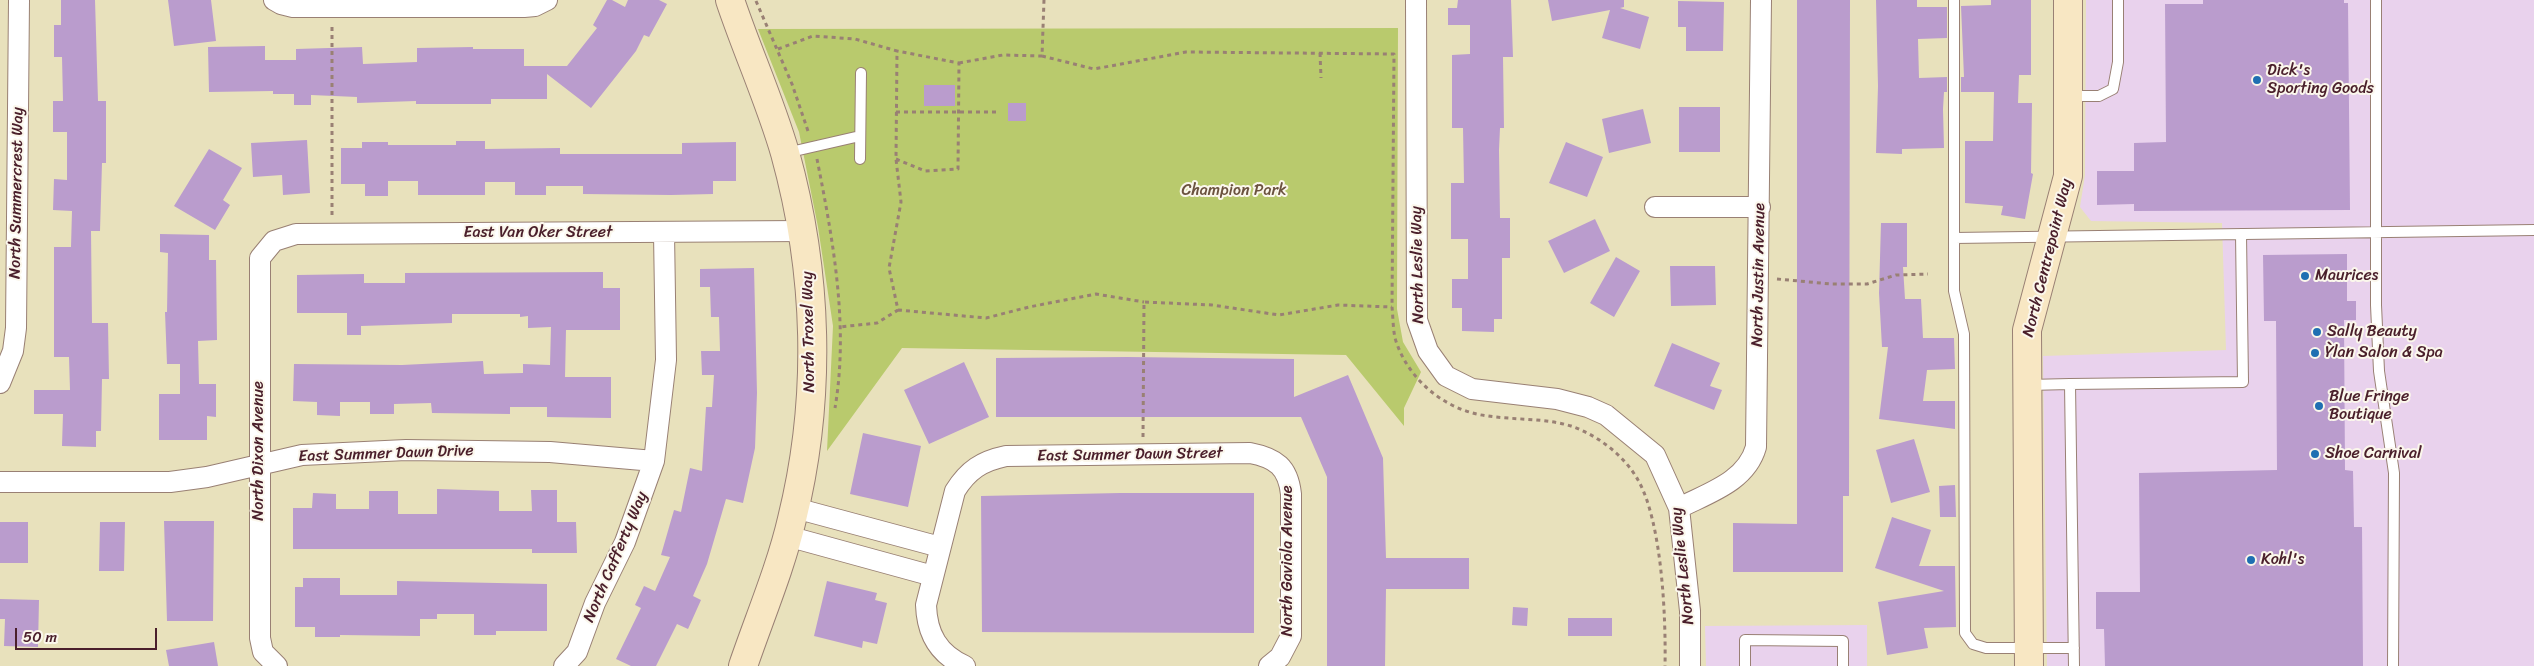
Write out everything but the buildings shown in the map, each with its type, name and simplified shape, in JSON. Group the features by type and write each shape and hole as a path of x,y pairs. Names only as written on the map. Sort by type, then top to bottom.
{"street":[{"name":"North Summercrest Way","path":"0,383 13,351 16,328 20,0"},
{"path":"274,0 293,7 524,7 535,6 547,0"},
{"name":"North Troxel Way","path":"730,0 769,103 785,153 804,231 810,280 813,378 807,446 795,508 743,666"},
{"name":"North Leslie Way","path":"1416,0 1417,320 1428,351 1446,376 1472,389 1557,399 1588,407 1606,415 1655,455 1679,508 1690,611 1690,666"},
{"name":"North Justin Avenue","path":"1679,508 1732,481 1742,473 1754,455 1756,447 1761,0"},
{"name":"North Centrepoint Way","path":"2029,657 2027,330 2068,176 2068,0"},
{"path":"1655,207 1760,207"},
{"name":"East Van Oker Street","path":"274,241 296,234 804,231"},
{"name":"North Cafferty Way","path":"564,666 578,652 595,603 625,542 654,461 666,360 664,232"},
{"name":"North Dixon Avenue","path":"274,241 260,258 258,464 260,638 263,652 274,665"},
{"name":"East Summer Dawn Drive","path":"0,482 170,482 207,477 302,455 406,450 550,452 654,461"},
{"name":"East Summer Dawn Street","path":"940,548 955,491 965,475 978,464 1006,456 1250,453 1267,456 1280,465"},
{"name":"North Gaviola Avenue","path":"1275,662 1291,636 1290,485 1280,465"},
{"path":"795,508 940,548 926,605 926,621 933,638 947,656 965,666"},
{"path":"787,536 933,576"}],"lane":[{"path":"1954,0 1954,291 1964,334 1965,633 1973,644 1980,647 2029,657 2074,648"},
{"path":"2068,96 2099,96 2113,89 2118,62 2118,0"},
{"path":"2376,0 2376,305 2379,371 2394,473 2393,666"},
{"path":"860,159 861,73"},
{"path":"785,153 860,136"},
{"path":"1954,238 2534,230"},
{"path":"2026,385 2243,382 2241,234"},
{"path":"2070,384 2074,666"},
{"path":"1745,666 1745,640 1843,641 1843,666"}],"path":[{"path":"778,49 813,36 855,39 897,51 959,62 1003,55 1042,56 1044,0"},
{"path":"332,20 332,221"},
{"path":"897,51 896,159 901,202 889,268 898,310"},
{"path":"1320,53 1321,78"},
{"path":"896,159 925,171 958,169 959,62"},
{"path":"896,112 999,112"},
{"path":"1759,280 1866,284 1896,275 1928,274"},
{"path":"839,327 877,323 898,310 986,318 1029,307 1096,294 1144,302 1212,305 1279,315 1338,305 1392,307"},
{"path":"1143,455 1144,302"}],"shaded area":[{"path":"2086,0 2534,0 2534,666 2047,666 2043,356 2226,350 2222,223 2091,221 2080,207 2085,175"},
{"path":"1867,625 1867,666 1706,666 1705,626"}],"green space":[{"name":"Champion Park","path":"1398,28 1397,309 1403,342 1421,372 1404,408 1404,426 1346,355 902,348 827,451 833,326 818,227 799,132 758,29"}],"place":[{"name":"Dick's Sporting Goods","path":"2257,80"},
{"name":"Maurices","path":"2305,276"},
{"name":"Sally Beauty","path":"2317,332"},
{"name":"Ỳlan Salon & Spa","path":"2315,353"},
{"name":"Blue Fringe Boutique","path":"2319,406"},
{"name":"Shoe Carnival","path":"2315,454"},
{"name":"Kohl's","path":"2251,560"}]}
